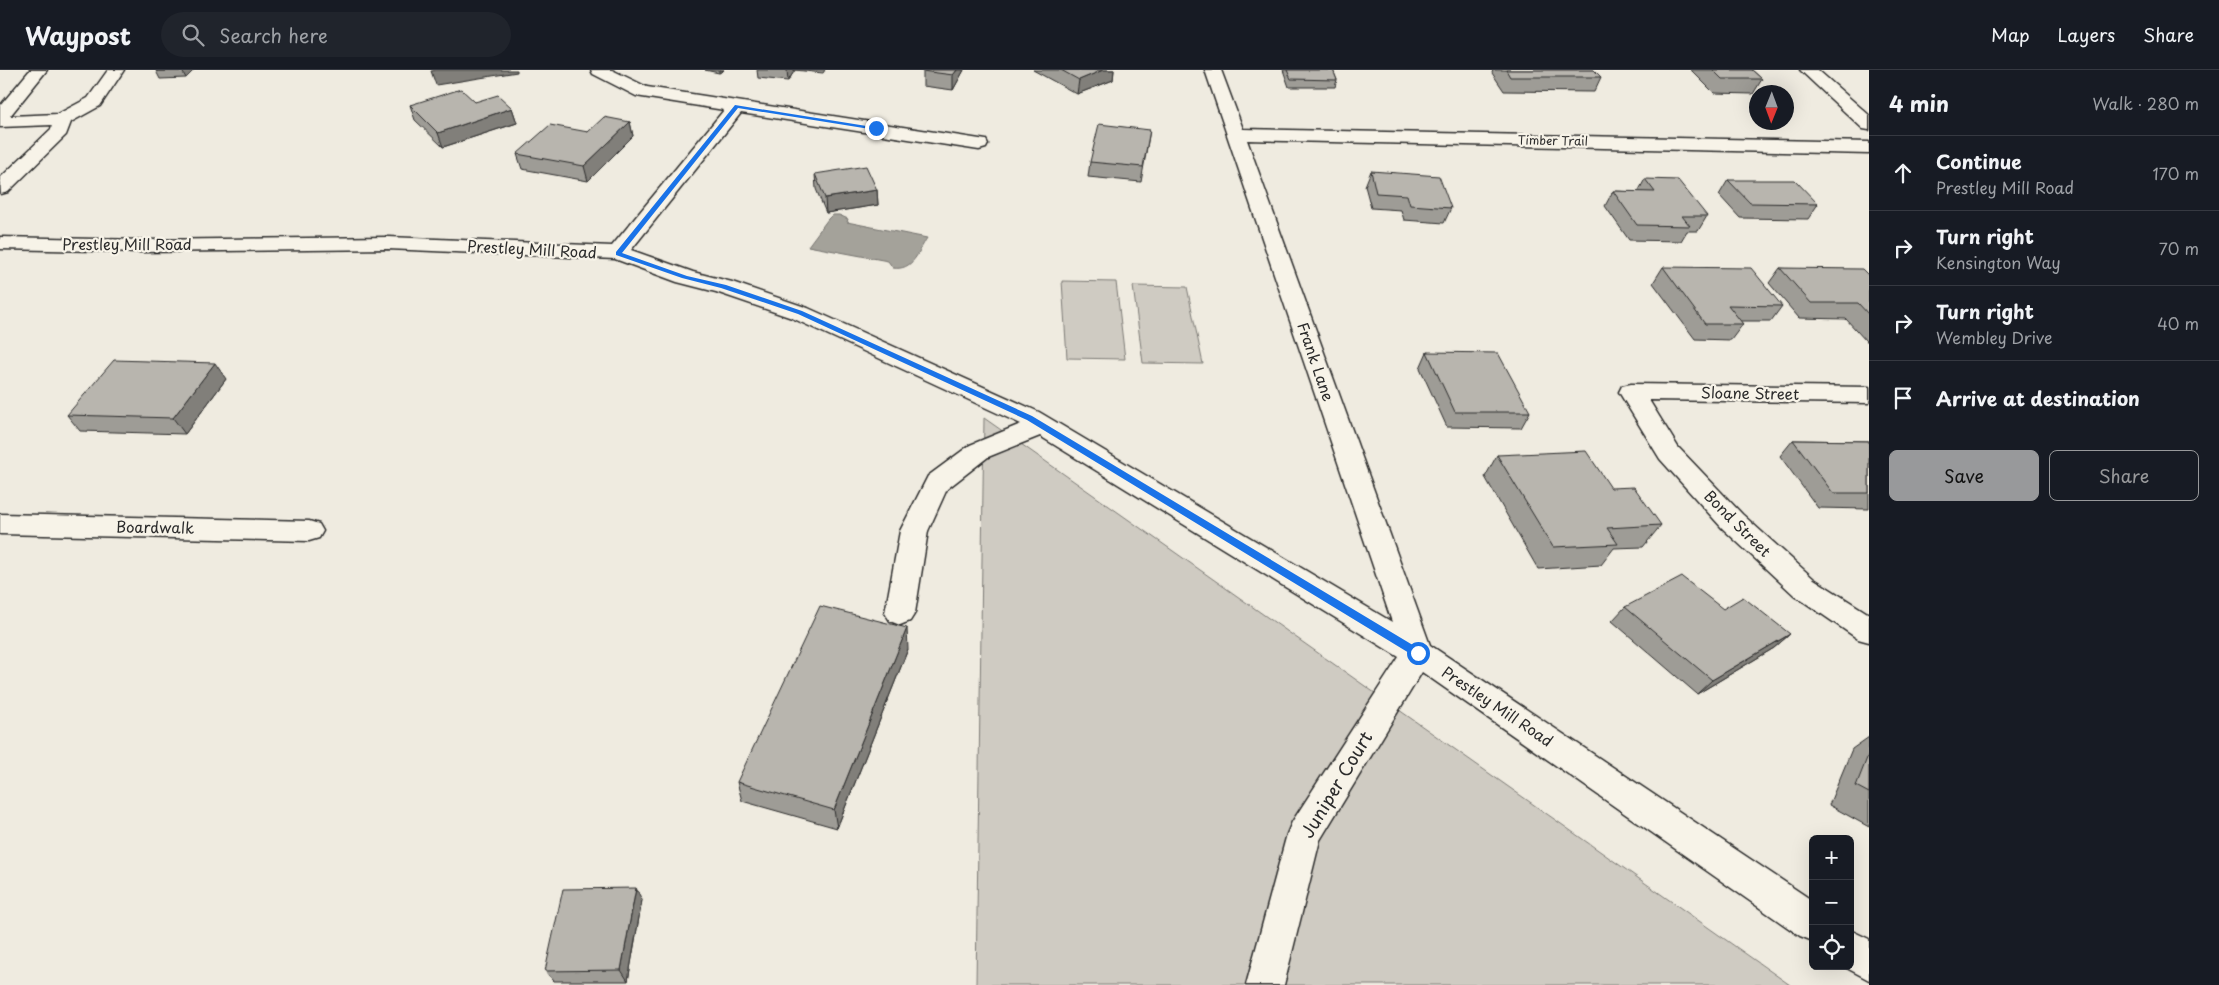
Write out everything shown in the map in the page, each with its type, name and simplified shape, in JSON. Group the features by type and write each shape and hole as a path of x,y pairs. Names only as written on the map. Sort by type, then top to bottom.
{"street":[{"path":"0,117 40,70"},
{"path":"0,122 62,119 94,102 116,70"},
{"path":"600,70 642,92 979,144"},
{"name":"Frank Lane","path":"1213,70 1418,653"},
{"path":"1808,70 1869,124"},
{"path":"618,254 737,106"},
{"path":"1,188 60,131 62,119"},
{"name":"Timber Trail","path":"1236,134 1869,148"},
{"name":"Prestley Mill Road","path":"0,243 144,246 388,243 618,254 685,277 724,287 800,312 1042,425 1418,653 1809,920"},
{"name":"Sloane Street","path":"1631,392 1869,395"},
{"name":"Bond Street","path":"1631,392 1669,453 1732,521 1804,587 1869,630"},
{"path":"900,613 914,531 936,483 979,451 1042,425"},
{"name":"Boardwalk","path":"0,524 310,531"},
{"name":"Juniper Court","path":"1265,985 1304,834 1418,653"},
{"path":"1854,952 1869,961"}],"shaded area":[{"path":"832,215 839,215 848,219 847,222 927,238 910,264 900,268 893,268 888,261 808,246"},
{"path":"1062,281 1116,282 1125,359 1067,358"},
{"path":"1133,286 1187,287 1203,364 1143,363"},
{"path":"984,418 1790,985 976,985"}],"building":[{"path":"157,70 183,70 156,71"},
{"path":"923,70 957,70 953,75"},
{"path":"1061,70 1103,70 1079,80"},
{"path":"1287,70 1333,70 1337,80 1291,79"},
{"path":"1506,70 1594,70 1601,77 1510,77"},
{"path":"1713,70 1752,70 1762,79 1722,79"},
{"path":"461,89 475,102 498,95 512,108 438,133 410,105"},
{"path":"604,117 630,122 584,166 517,154 550,125 588,132"},
{"path":"1099,124 1150,130 1143,167 1090,162"},
{"path":"866,166 877,190 825,198 815,174"},
{"path":"1371,171 1439,176 1451,208 1410,205 1407,195 1376,193"},
{"path":"1645,179 1678,180 1707,216 1682,216 1690,226 1637,225 1613,191 1655,192"},
{"path":"1728,180 1795,180 1818,204 1750,203"},
{"path":"1663,267 1751,268 1782,306 1728,305 1743,324 1705,324"},
{"path":"1780,268 1862,269 1869,276 1869,315 1858,303 1811,303"},
{"path":"1427,352 1498,353 1530,412 1455,412"},
{"path":"114,360 215,363 173,418 67,415"},
{"path":"1793,440 1869,441 1869,493 1833,493"},
{"path":"1586,451 1611,488 1634,487 1661,525 1607,528 1618,544 1553,547 1497,455"},
{"path":"1682,577 1723,609 1743,597 1790,634 1712,680 1625,607"},
{"path":"820,606 907,628 834,810 737,782"},
{"path":"1869,753 1869,793 1856,786"},
{"path":"636,888 621,970 545,971 563,889"}],"route":[{"path":"876,128 737,106 618,254 685,277 724,287 800,312 1030,418 1418,653"}]}
